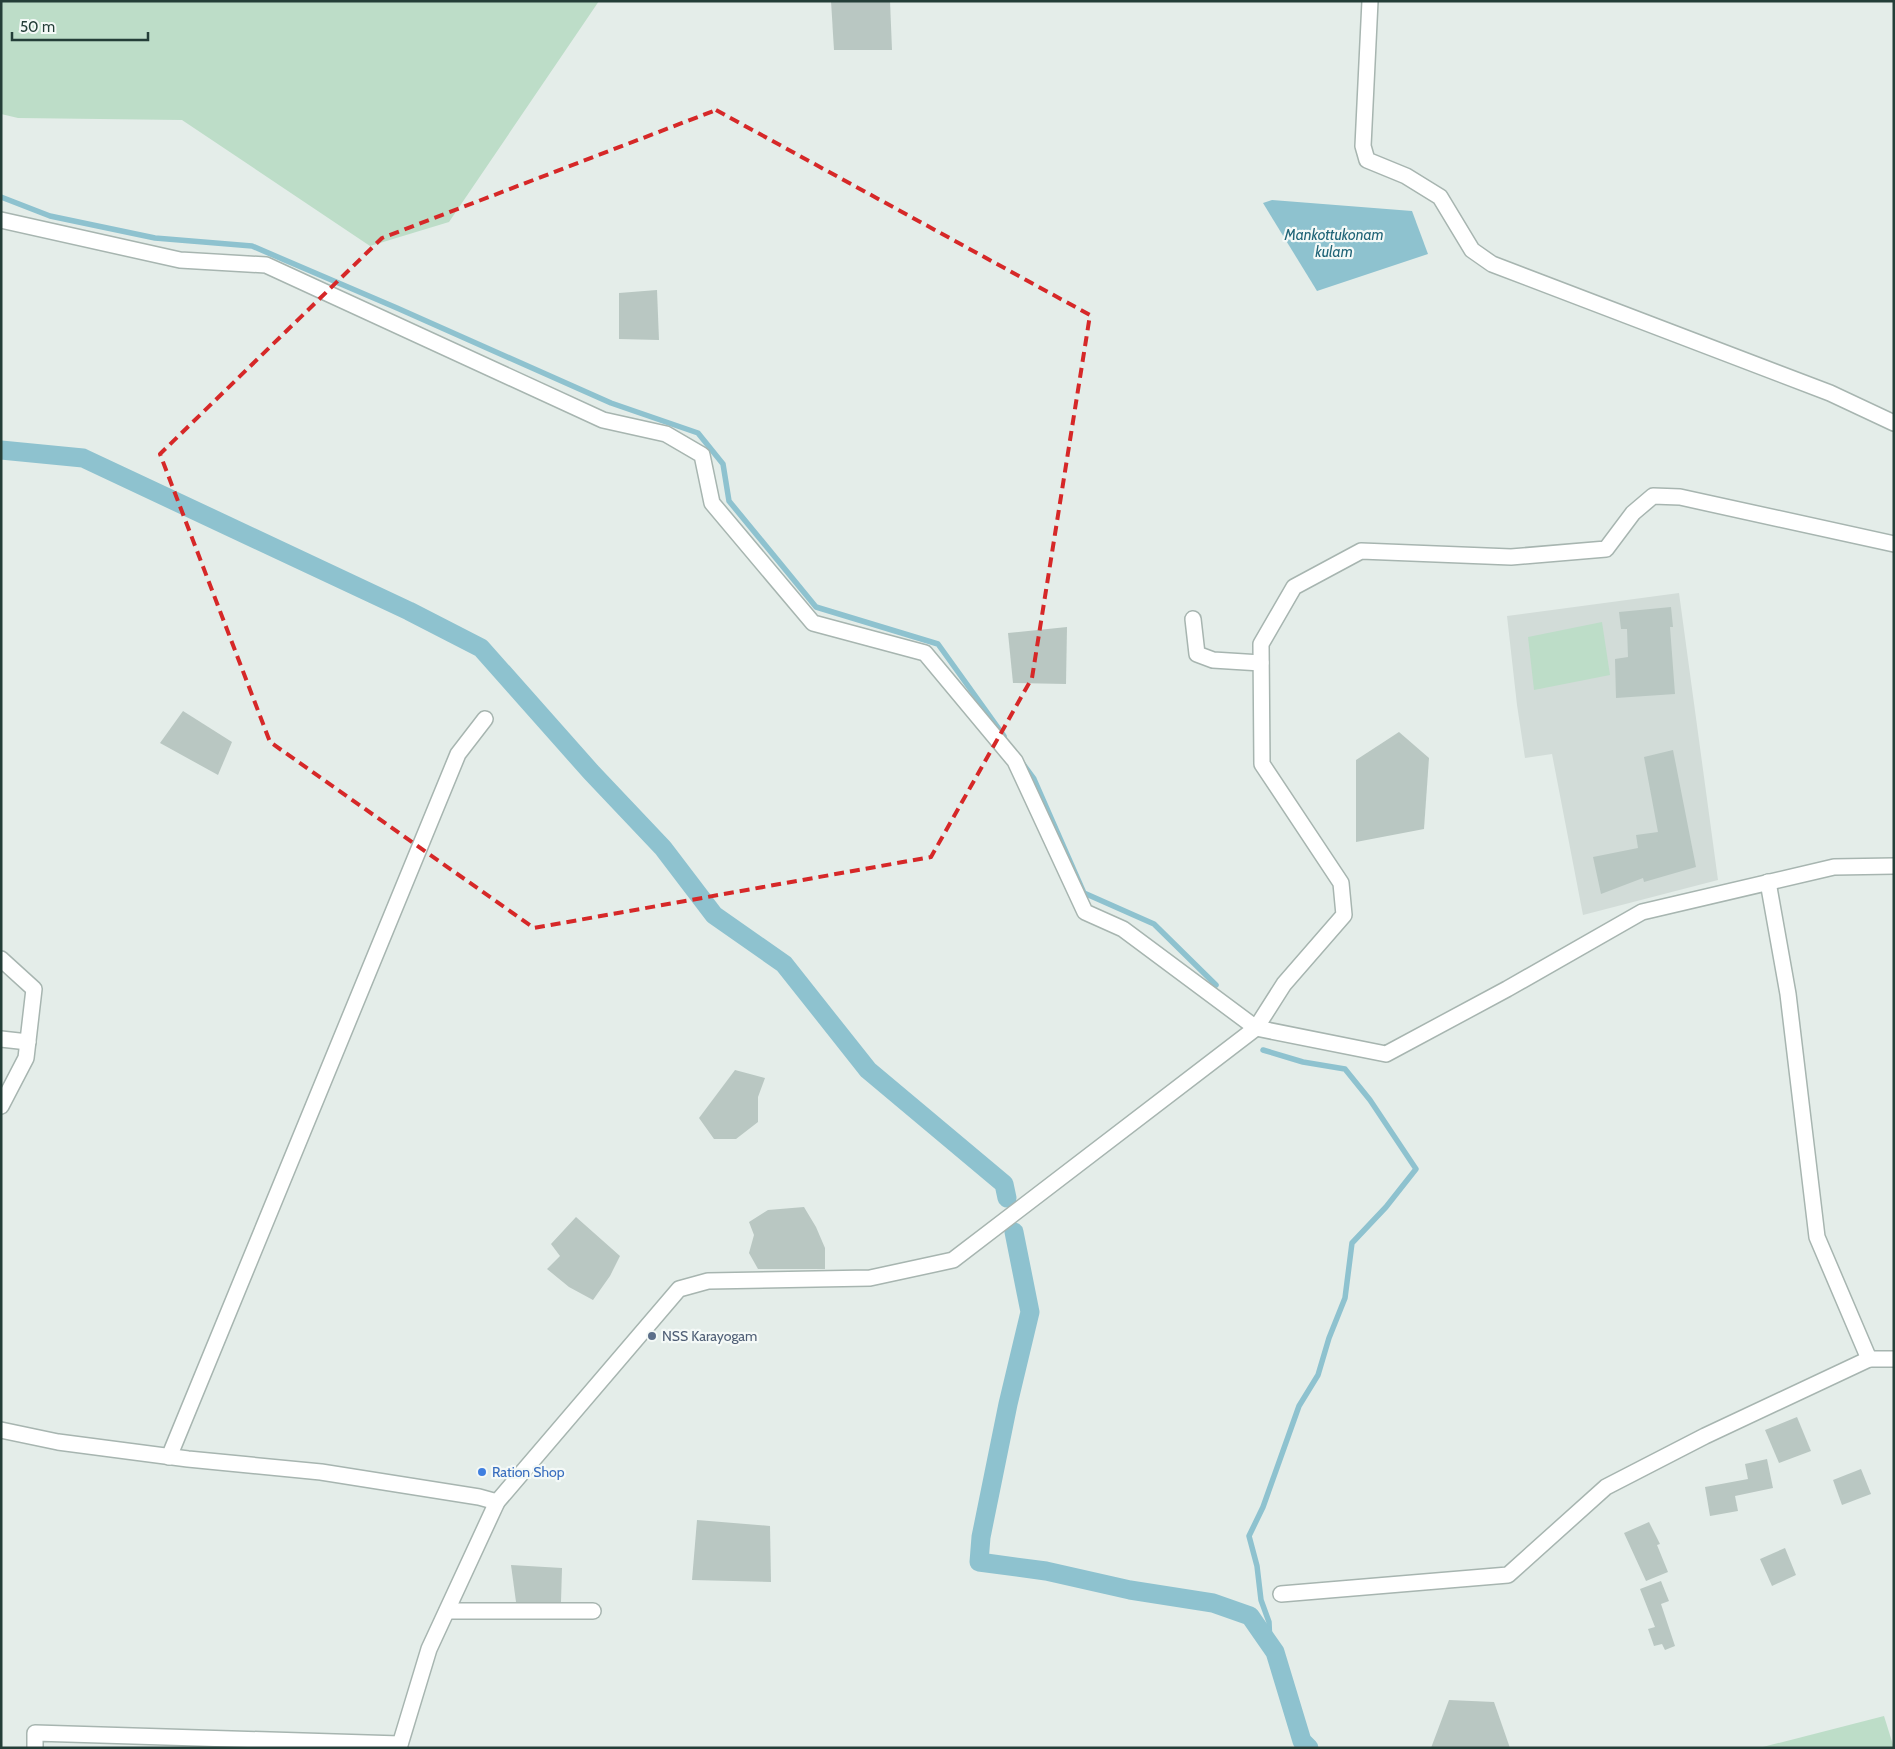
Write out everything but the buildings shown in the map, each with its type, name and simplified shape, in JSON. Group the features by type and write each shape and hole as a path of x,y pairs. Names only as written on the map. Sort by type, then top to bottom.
{"street":[{"path":"1370,1 1363,146 1367,160 1406,176 1440,197 1472,250 1492,264 1830,393 1894,423"},
{"path":"1,220 180,260 266,265 603,420 666,434 702,455 712,503 813,623 925,653 931,660 1015,761 1085,912 1123,929 1256,1028 1386,1054 1507,989 1642,912 1834,867 1894,866"},
{"path":"35,1748 35,1733 400,1746 429,1650 497,1502 680,1289 708,1281 870,1278 954,1260 1256,1028 1284,984 1344,915 1341,883 1262,764 1261,644 1294,587 1361,551 1511,557 1606,550 1634,513 1653,496 1680,497 1894,544"},
{"path":"1193,619 1197,654 1213,660 1261,663"},
{"path":"169,1457 458,754 486,719"},
{"path":"1768,882 1788,994 1817,1237 1869,1360"},
{"path":"1,959 34,989 26,1058 1,1106"},
{"path":"1,1039 28,1042"},
{"path":"1282,1594 1508,1575 1606,1488 1704,1436 1869,1360 1894,1359"},
{"path":"1,1430 58,1442 169,1457 322,1472 479,1497 497,1502"},
{"path":"447,1611 593,1611"}],"highlighted area":[{"path":"716,110 1090,315 1032,678 931,857 534,928 270,742 160,454 382,238"}],"shaded area":[{"path":"1679,593 1718,880 1583,915 1552,754 1525,758 1507,616"}],"green space":[{"path":"1,1 599,1 449,222 370,246 182,120 18,118 1,114"},
{"path":"1602,622 1610,675 1534,690 1528,637"},
{"path":"1884,1716 1894,1748 1759,1748"}],"water":[{"name":"Mankottukonam kulam","path":"1272,200 1412,211 1428,254 1317,291 1263,203"}],"waterway":[{"path":"1,197 50,216 155,238 252,246 611,403 698,433 723,464 729,501 816,607 938,644 1004,736"},
{"path":"1,450 83,458 409,611 481,648 591,772 663,848 714,915 784,964 868,1070 1004,1184 1007,1198"},
{"path":"1023,764 1034,779 1084,893 1154,924 1216,985"},
{"path":"1263,1050 1303,1062 1345,1069 1370,1100 1416,1169 1386,1207 1352,1243 1345,1298 1329,1338 1318,1375 1299,1406 1263,1507 1249,1536 1257,1566 1261,1600 1269,1622 1270,1645"},
{"path":"1014,1232 1030,1312 1008,1404 981,1537 979,1562 1046,1571 1130,1590 1213,1603 1250,1616 1275,1652 1302,1741 1309,1748"}],"place":[{"name":"NSS Karayogam","path":"652,1336"},
{"name":"Ration Shop","path":"482,1472"}]}
